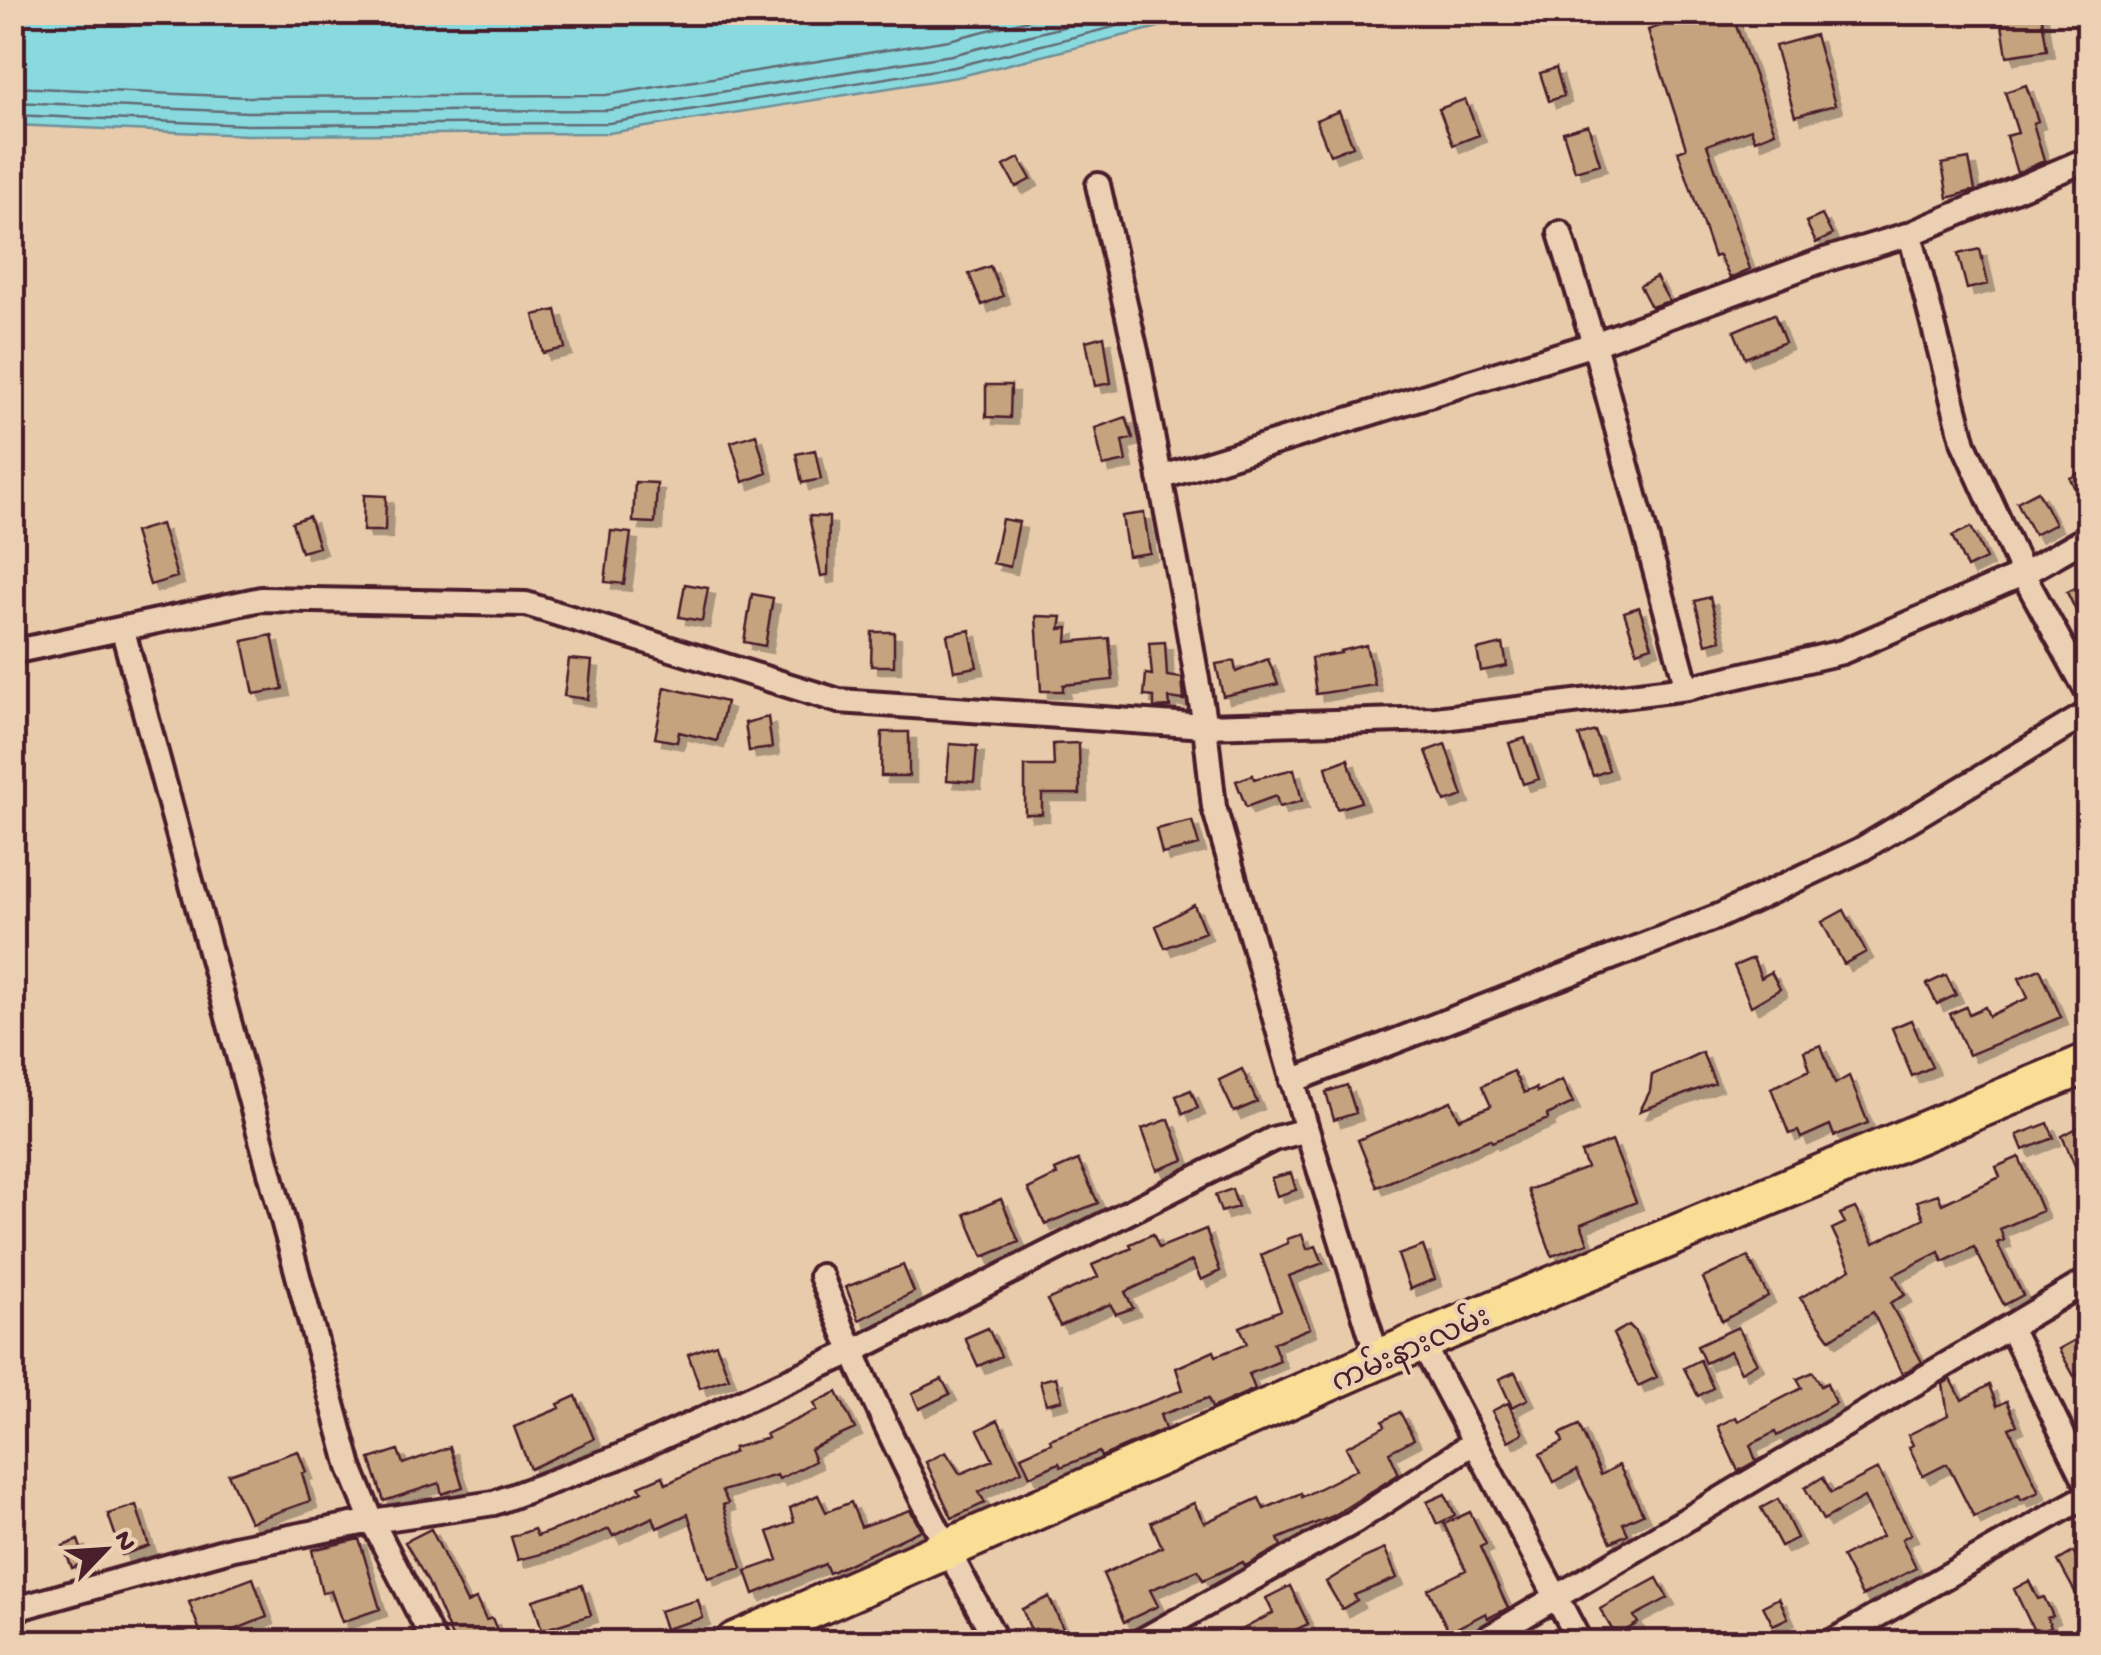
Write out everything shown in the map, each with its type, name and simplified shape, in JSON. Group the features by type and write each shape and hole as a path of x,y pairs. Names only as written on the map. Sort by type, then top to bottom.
{"main road":[{"name":"ကမ်းနားလမ်း","path":"734,1642 947,1552 1420,1341 2088,1063"}],"street":[{"path":"1160,478 1594,344 1818,262 1910,234 2088,159"},
{"path":"1098,185 1160,478 1205,726 1214,808 1292,1081 1379,1362"},
{"path":"1560,233 1687,688"},
{"path":"1910,234 1964,444 2023,574 2088,693"},
{"path":"12,652 261,599 526,604 839,701 1205,726 1436,719 1687,688 1842,652 2023,574 2088,537"},
{"path":"123,631 350,1467 372,1521 434,1642"},
{"path":"1292,1081 1719,916 1860,850 2088,713"},
{"path":"12,1610 234,1548 372,1521 494,1504 616,1458 852,1352 1273,1139 1307,1130"},
{"path":"821,1276 852,1352 947,1552 997,1642"},
{"path":"1481,1642 2088,1280"},
{"path":"2010,1327 2088,1486"},
{"path":"1420,1341 1580,1642"},
{"path":"1139,1642 1354,1522 1473,1443"},
{"path":"1832,1642 2088,1495"}],"water":[{"path":"13,12 1215,13 957,77 609,133 247,135 13,125"}],"building":[{"path":"1701,12 1731,12 1775,132 1755,140 1751,129 1707,145 1750,269 1730,278 1719,255 1714,257 1678,151 1686,148 1648,30"},
{"path":"2000,12 2041,12 2047,50 2007,56"},
{"path":"1815,35 1835,105 1795,116 1775,46"},
{"path":"1556,68 1564,96 1549,101 1540,73"},
{"path":"2026,85 2038,121 2033,123 2044,161 2017,173 2006,136 2018,133 2005,92"},
{"path":"1465,99 1479,135 1453,145 1439,109"},
{"path":"1339,111 1353,146 1330,155 1316,120"},
{"path":"1588,125 1600,164 1575,171 1563,132"},
{"path":"1019,158 1031,179 1016,187 1004,166"},
{"path":"1969,159 1975,190 1948,198 1942,164"},
{"path":"1822,215 1832,235 1816,243 1806,222"},
{"path":"1980,249 1988,284 1967,289 1958,254"},
{"path":"990,266 1003,296 982,305 969,274"},
{"path":"1656,277 1669,301 1651,307 1640,286"},
{"path":"556,310 565,348 543,353 534,315"},
{"path":"1774,314 1785,342 1745,358 1734,331"},
{"path":"1104,336 1111,383 1095,386 1086,341"},
{"path":"986,385 1011,385 1010,418 986,417"},
{"path":"1126,417 1133,438 1122,441 1126,461 1103,466 1095,428"},
{"path":"756,434 767,473 743,482 731,442"},
{"path":"815,450 821,479 802,483 796,454"},
{"path":"2088,469 2088,518 2070,478"},
{"path":"635,482 657,483 655,523 633,522"},
{"path":"2038,491 2055,524 2034,535 2017,502"},
{"path":"364,495 386,496 385,531 363,531"},
{"path":"1144,513 1150,553 1128,556 1122,516"},
{"path":"309,516 319,547 301,552 292,522"},
{"path":"809,516 829,517 828,575 821,576"},
{"path":"1002,519 1019,522 1010,567 993,563"},
{"path":"161,524 177,577 150,585 134,532"},
{"path":"1971,527 1986,559 1967,568 1952,536"},
{"path":"611,531 631,533 624,584 605,582"},
{"path":"685,584 708,588 702,621 679,617"},
{"path":"2082,585 2088,598 2088,636 2067,592"},
{"path":"752,594 773,598 765,646 744,642"},
{"path":"1710,597 1721,640 1706,644 1695,601"},
{"path":"1639,607 1652,646 1637,651 1624,612"},
{"path":"1036,616 1062,617 1060,629 1068,628 1067,642 1109,638 1113,680 1063,685 1063,691 1041,691"},
{"path":"970,630 977,667 954,671 947,635"},
{"path":"872,632 894,632 894,666 871,666"},
{"path":"272,635 283,689 254,694 243,641"},
{"path":"1165,642 1167,676 1182,678 1184,700 1169,698 1170,707 1154,708 1154,697 1144,696 1146,674 1152,675 1149,643"},
{"path":"1503,644 1507,666 1481,671 1477,650"},
{"path":"1366,645 1375,685 1316,694 1311,658"},
{"path":"569,659 592,661 588,699 564,696"},
{"path":"1268,659 1278,684 1223,696 1216,664 1234,661 1236,672"},
{"path":"665,687 726,702 717,741 679,732 677,742 655,738"},
{"path":"768,717 772,748 749,751 745,723"},
{"path":"1595,731 1609,770 1593,776 1579,736"},
{"path":"882,732 909,732 909,776 881,776"},
{"path":"1525,738 1539,779 1523,784 1509,743"},
{"path":"1079,743 1080,794 1042,794 1042,814 1025,814 1025,766 1054,766 1053,744"},
{"path":"950,744 977,746 974,782 947,780"},
{"path":"1445,744 1463,796 1445,802 1426,751"},
{"path":"1348,759 1361,802 1337,809 1326,767"},
{"path":"1294,769 1302,801 1279,807 1276,796 1246,807 1236,781"},
{"path":"1192,821 1199,845 1162,854 1156,829"},
{"path":"1194,905 1205,932 1165,948 1156,926"},
{"path":"1844,910 1866,952 1844,964 1822,922"},
{"path":"1753,958 1761,978 1771,972 1780,989 1751,1006 1734,966"},
{"path":"2040,969 2061,1017 1969,1055 1950,1014 1966,1007 1969,1014 1985,1007 1989,1016 2028,998 2019,978"},
{"path":"1946,975 1956,995 1937,1004 1927,984"},
{"path":"1911,1020 1932,1067 1912,1076 1892,1028"},
{"path":"1821,1045 1835,1084 1849,1076 1868,1123 1834,1136 1830,1125 1801,1138 1798,1131 1789,1134 1771,1088 1810,1070 1804,1051"},
{"path":"1702,1052 1715,1083 1640,1111 1650,1091 1652,1075"},
{"path":"1242,1069 1257,1102 1234,1112 1219,1080"},
{"path":"1513,1071 1524,1093 1536,1088 1537,1092 1562,1080 1573,1103 1547,1115 1548,1119 1377,1187 1358,1140 1451,1101 1459,1119 1491,1106 1482,1086"},
{"path":"1347,1085 1356,1113 1334,1120 1326,1092"},
{"path":"1191,1090 1198,1108 1183,1114 1176,1096"},
{"path":"1169,1119 1184,1160 1157,1170 1142,1129"},
{"path":"2088,1122 2088,1195 2062,1136"},
{"path":"2048,1123 2054,1138 2023,1150 2017,1135"},
{"path":"1612,1141 1636,1202 1581,1224 1588,1243 1552,1256 1528,1190 1587,1168 1581,1153"},
{"path":"2019,1157 2042,1211 2000,1229 2004,1240 1997,1243 2023,1295 2004,1305 1974,1247 1943,1262 1939,1252 1894,1275 1905,1295 1890,1303 1922,1362 1902,1374 1873,1312 1830,1339 1800,1298 1851,1269 1832,1229 1845,1223 1840,1214 1855,1208 1874,1243 1924,1218 1917,1201 1938,1194 1942,1204 2000,1177 1996,1167"},
{"path":"1078,1160 1098,1203 1045,1224 1028,1189"},
{"path":"1291,1173 1296,1190 1277,1196 1271,1178"},
{"path":"1232,1189 1238,1207 1221,1212 1215,1195"},
{"path":"1001,1199 1019,1242 983,1257 965,1214"},
{"path":"1206,1229 1220,1271 1201,1280 1192,1261 1125,1292 1133,1308 1116,1314 1110,1304 1060,1326 1047,1300 1098,1277 1092,1265 1153,1234 1159,1248"},
{"path":"1302,1234 1307,1249 1316,1246 1323,1263 1289,1276 1310,1328 1273,1343 1280,1361 1249,1374 1255,1389 1212,1408 1208,1398 1160,1415 1165,1429 1101,1457 1099,1452 1030,1476 1021,1456 1051,1443 1050,1439 1183,1390 1176,1368 1214,1351 1216,1356 1247,1344 1240,1327 1281,1310 1261,1255"},
{"path":"1423,1246 1435,1279 1410,1289 1398,1255"},
{"path":"1748,1257 1768,1296 1722,1321 1703,1278"},
{"path":"903,1265 914,1292 859,1320 846,1287"},
{"path":"1629,1325 1657,1377 1638,1386 1613,1334"},
{"path":"1738,1327 1757,1363 1741,1372 1730,1351 1705,1363 1697,1346"},
{"path":"988,1328 1001,1356 978,1366 965,1338"},
{"path":"2088,1333 2088,1368 2074,1376 2059,1349"},
{"path":"716,1344 729,1378 700,1388 688,1354"},
{"path":"1700,1360 1713,1388 1698,1396 1684,1368"},
{"path":"1515,1372 1528,1399 1512,1407 1499,1379"},
{"path":"1813,1372 1821,1386 1827,1383 1835,1403 1777,1436 1775,1432 1750,1445 1756,1461 1738,1471 1718,1426 1736,1417 1738,1421 1802,1388 1797,1379"},
{"path":"1056,1377 1062,1400 1046,1404 1040,1381"},
{"path":"942,1379 950,1394 919,1409 912,1393"},
{"path":"1951,1379 1962,1400 1989,1385 1997,1406 2007,1401 2017,1425 2009,1428 2039,1492 2021,1500 2019,1495 1974,1517 1947,1464 1923,1476 1909,1447 1913,1445 1908,1435 1948,1415 1943,1384"},
{"path":"837,1392 855,1429 810,1449 815,1461 779,1479 777,1475 722,1491 742,1568 708,1578 688,1514 657,1528 653,1517 613,1536 609,1529 567,1547 518,1560 511,1537 534,1529 537,1536 576,1522 642,1491 639,1486 663,1476 666,1484 734,1452 733,1448 768,1438 766,1434 817,1410 814,1403"},
{"path":"576,1396 594,1439 530,1469 514,1427 560,1408 558,1404"},
{"path":"1508,1403 1523,1433 1508,1441 1492,1411"},
{"path":"1400,1412 1414,1439 1389,1452 1399,1474 1333,1516 1278,1539 1281,1546 1245,1566 1243,1562 1203,1580 1198,1570 1150,1590 1158,1606 1124,1622 1103,1574 1162,1547 1151,1522 1194,1503 1204,1523 1259,1498 1264,1509 1301,1493 1302,1497 1357,1469 1346,1447 1385,1426 1383,1421"},
{"path":"998,1420 1022,1471 979,1492 985,1503 952,1518 926,1462 946,1452 960,1474 993,1460 978,1430"},
{"path":"1579,1425 1601,1475 1619,1465 1643,1514 1623,1523 1628,1534 1611,1542 1577,1470 1554,1482 1540,1454 1563,1442 1560,1434"},
{"path":"450,1447 463,1487 442,1494 439,1483 384,1501 370,1459 398,1450 403,1464"},
{"path":"298,1451 310,1501 250,1522 228,1474"},
{"path":"1878,1469 1911,1534 1902,1539 1916,1568 1862,1596 1842,1557 1882,1536 1864,1497 1823,1520 1805,1488 1823,1477 1831,1493"},
{"path":"1445,1494 1455,1515 1437,1524 1427,1502"},
{"path":"818,1495 826,1512 851,1502 861,1527 910,1510 921,1530 829,1573 825,1564 754,1594 746,1571 778,1560 768,1532 794,1522 790,1508"},
{"path":"1778,1499 1797,1538 1781,1546 1761,1508"},
{"path":"136,1505 149,1546 122,1555 108,1514"},
{"path":"1470,1512 1486,1544 1480,1547 1508,1608 1488,1618 1486,1613 1449,1632 1428,1589 1466,1570 1444,1524"},
{"path":"431,1529 467,1603 476,1599 486,1620 492,1618 502,1642 454,1642 428,1582 405,1542"},
{"path":"359,1539 380,1609 342,1622 331,1591 322,1593 312,1550"},
{"path":"78,1540 86,1562 72,1568 63,1546"},
{"path":"1385,1549 1397,1578 1354,1595 1357,1600 1342,1609 1326,1582"},
{"path":"2073,1552 2088,1580 2088,1616 2058,1561"},
{"path":"253,1578 267,1617 204,1642 189,1602"},
{"path":"1657,1578 1668,1598 1634,1616 1638,1623 1616,1636 1600,1609"},
{"path":"2029,1581 2038,1599 2044,1597 2053,1616 2047,1618 2051,1627 2036,1635 2014,1589"},
{"path":"582,1585 591,1615 542,1630 533,1600"},
{"path":"1290,1586 1308,1624 1270,1642 1219,1642 1273,1613 1266,1598"},
{"path":"1049,1597 1069,1642 1036,1642 1022,1609"},
{"path":"1779,1598 1788,1618 1773,1625 1763,1606"},
{"path":"698,1600 703,1618 665,1629 659,1611"}]}
